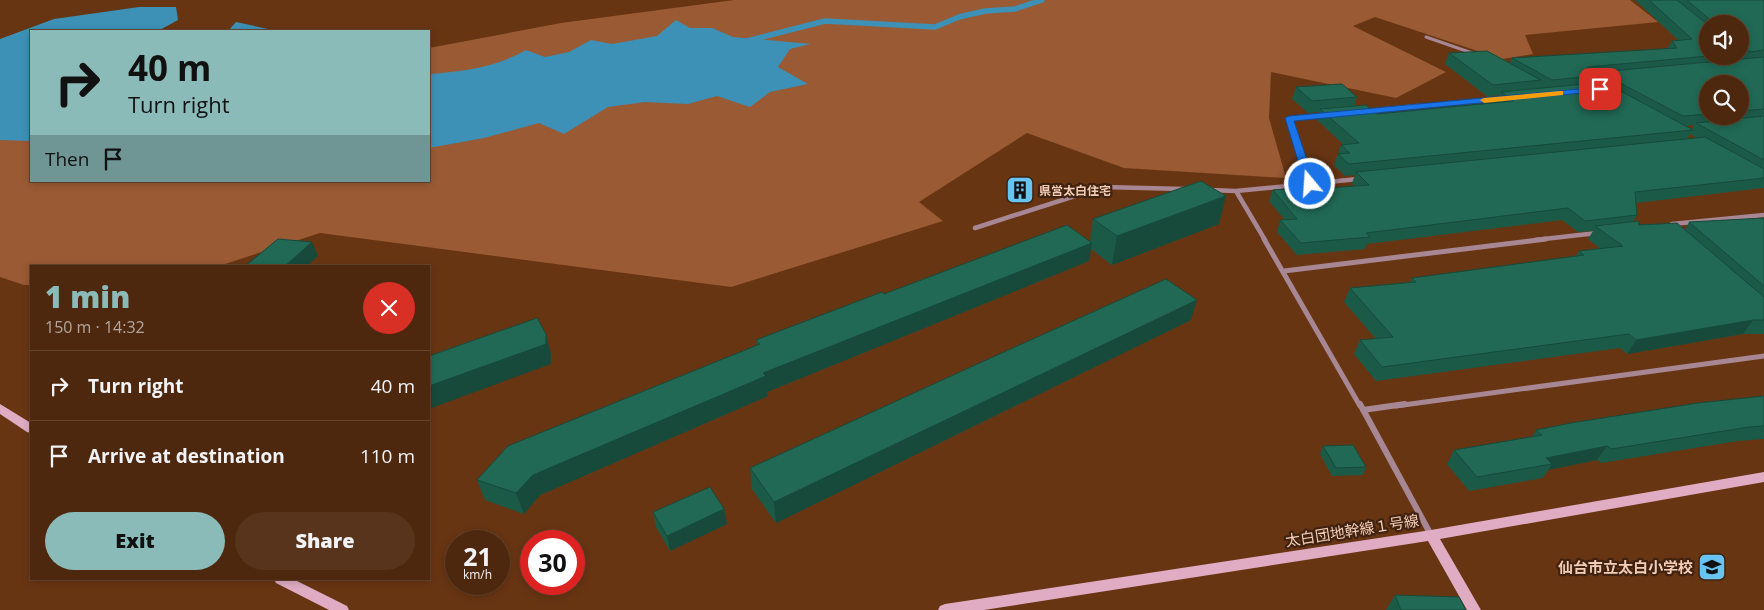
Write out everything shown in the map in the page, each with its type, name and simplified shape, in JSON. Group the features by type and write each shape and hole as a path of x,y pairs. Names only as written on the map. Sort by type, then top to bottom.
{"street":[{"path":"1426,37 1478,55"},
{"path":"1359,112 1507,98"},
{"path":"1310,184 1289,118 1329,115"},
{"path":"1199,190 1236,191 1369,178"},
{"path":"975,228 1103,187 1190,189"},
{"path":"1236,191 1363,410 1474,610"},
{"path":"1662,225 1764,215"},
{"path":"1284,271 1604,232"},
{"path":"1363,410 1764,356"},
{"path":"0,408 30,428"},
{"name":"太白団地幹線１号線","path":"944,610 1431,534 1764,477"},
{"path":"283,580 342,610"}],"shaded area":[{"path":"734,0 1630,0 1658,22 1525,35 1533,54 1502,59 1375,17 1353,26 1446,72 1396,98 1271,72 1269,118 1286,178 1124,168 1027,133 919,202 943,221 731,287 320,233 222,265 30,265 30,285 24,285 0,277 0,98 30,94 30,182 430,182 430,48 561,23"}],"water":[{"path":"139,7 176,7 178,20 160,30 30,30 30,141 0,140 0,39 54,19"},
{"path":"676,20 690,28 712,28 733,37 811,44 790,49 778,67 808,84 770,92 750,107 717,96 688,104 645,102 608,107 564,134 539,123 484,138 430,148 430,74 479,68 502,61 526,50 545,57 569,52 591,40 612,44 657,36"},
{"path":"236,22 273,30 229,30"}],"building":[{"path":"1649,0 1677,0 1699,18 1699,57 1588,67 1585,71 1593,76 1552,80 1512,58 1677,48 1672,41 1692,39"},
{"path":"1687,0 1764,0 1764,50 1749,51 1749,15 1704,15"},
{"path":"1487,51 1541,80 1493,85 1449,53"},
{"path":"1764,57 1764,109 1749,110 1749,75 1699,75 1699,115 1683,116 1599,72 1699,63 1699,65 1749,65 1749,58"},
{"path":"1604,82 1693,130 1349,164 1338,154 1350,153 1341,145 1359,143 1320,109 1366,105 1377,114 1513,101 1501,92"},
{"path":"1342,84 1357,97 1312,101 1296,87"},
{"path":"1764,116 1764,160 1700,125 1749,125 1749,118"},
{"path":"1705,137 1764,169 1764,178 1635,192 1637,215 1585,221 1568,208 1366,233 1370,237 1301,243 1280,220 1297,219 1273,190 1300,188 1302,190 1369,185 1356,172"},
{"path":"1201,181 1226,196 1117,236 1093,219"},
{"path":"1764,218 1764,286 1689,222"},
{"path":"1639,221 1639,225 1677,223 1764,297 1764,320 1753,320 1636,340 1629,334 1382,367 1360,340 1393,337 1350,288 1416,282 1412,278 1584,255 1579,251 1623,246 1595,226"},
{"path":"1067,225 1092,243 763,373 766,376 533,475 516,493 477,480 508,446 760,344 756,340"},
{"path":"278,239 312,242 286,265 246,265"},
{"path":"1166,279 1197,300 774,502 750,468 973,366"},
{"path":"537,318 546,334 546,344 430,386 430,356"},
{"path":"1764,396 1764,426 1611,449 1607,446 1546,458 1552,464 1477,477 1454,450 1542,435 1536,430 1571,423 1698,403"},
{"path":"1353,445 1366,467 1336,468 1323,446"},
{"path":"710,487 724,509 667,536 653,512"},
{"path":"1395,595 1459,597 1466,610 1401,610"}],"waterway":[{"path":"747,41 825,21 935,27 959,17 985,11 1015,9 1042,0"}],"slow traffic":[{"path":"1484,100 1560,93"}],"place":[{"name":"県営太白住宅","path":"1020,190"},
{"name":"仙台市立太白小学校","path":"1712,567"}],"route":[{"path":"1310,184 1289,118 1600,89"}]}
